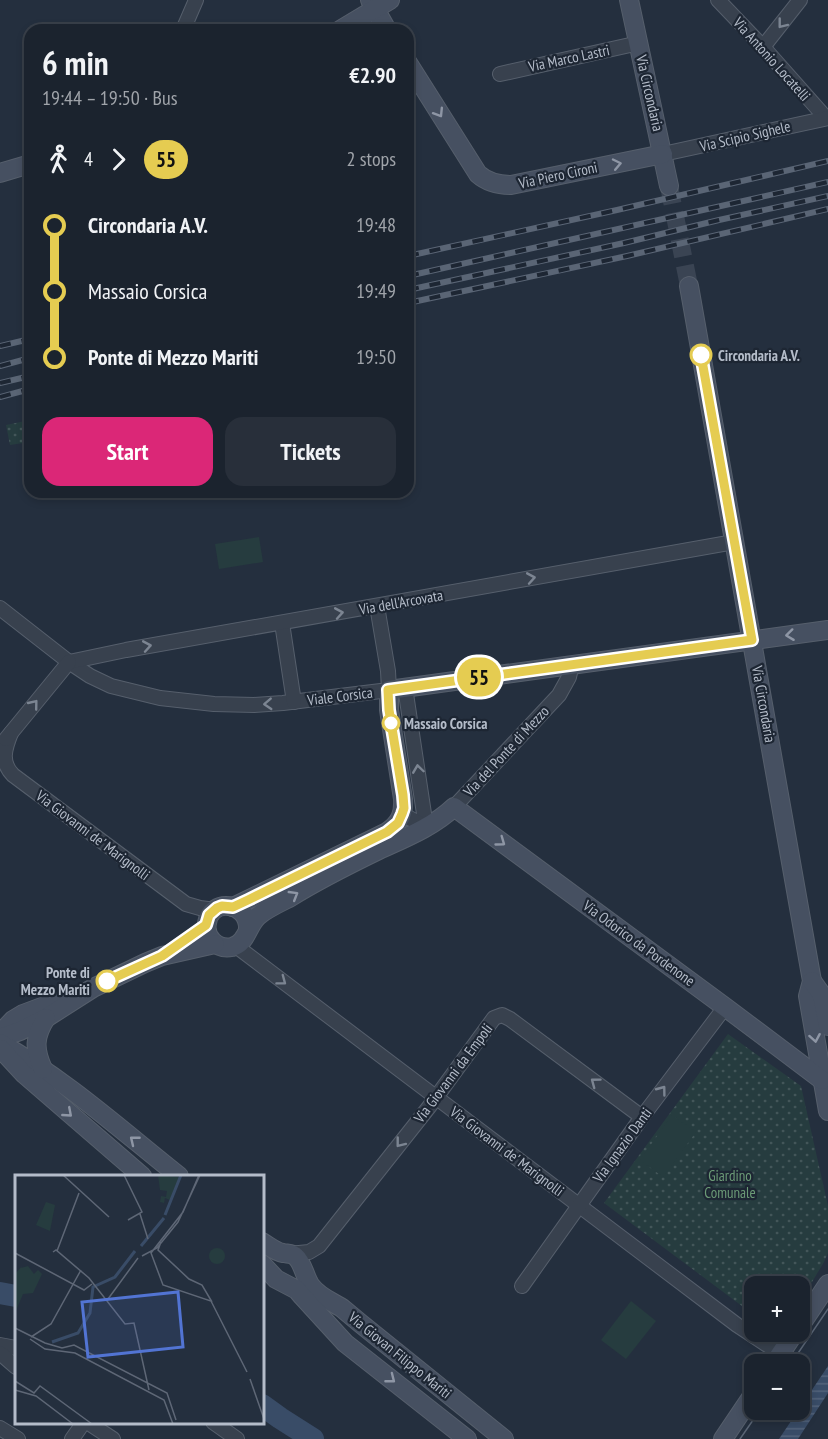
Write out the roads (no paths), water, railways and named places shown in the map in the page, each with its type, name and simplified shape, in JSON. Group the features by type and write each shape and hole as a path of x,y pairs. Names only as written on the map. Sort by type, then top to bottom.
{"street":[{"path":"186,24 196,0"},
{"name":"Via Circondaria","path":"629,0 669,186"},
{"name":"Via Antonio Locatelli","path":"718,0 827,118"},
{"path":"763,47 800,0"},
{"path":"348,24 378,3 385,24"},
{"name":"Via Marco Lastri","path":"500,74 639,43"},
{"name":"Via Piero Cironi","path":"414,73 478,174 492,182 511,185 663,154"},
{"name":"Via Scipio Sighele","path":"663,154 827,118"},
{"path":"0,173 24,166"},
{"name":"Via Circondaria","path":"689,286 812,981 808,996 828,1111"},
{"name":"Via dell'Arcovata","path":"69,662 734,542"},
{"path":"377,606 388,671 397,689 426,827"},
{"name":"Viale Corsica","path":"0,608 69,662 102,682 160,698 214,704 254,705 294,702 828,630"},
{"path":"282,623 294,702"},
{"path":"102,682 101,663 111,653"},
{"path":"0,746 69,662"},
{"name":"Via del Ponte di Mezzo","path":"236,946 258,916 326,876 444,816 559,695 572,664"},
{"path":"0,1036 13,1020 23,1014 93,988 162,956 218,914 387,832 398,823 402,814 403,795 389,710 397,689"},
{"name":"Via Giovanni de' Marignolli","path":"11,733 4,754 6,765 13,775 186,904 218,914"},
{"name":"Via Odorico da Pordenone","path":"454,807 822,1080"},
{"path":"402,814 426,827"},
{"path":"236,946 221,947 210,939 207,932 218,914 238,909 247,921 248,929"},
{"path":"162,956 215,944"},
{"name":"Via Giovanni de' Marignolli","path":"236,946 737,1325 771,1354"},
{"name":"Via Circondaria","path":"812,981 822,994 828,1026"},
{"path":"0,1036 20,1031 46,1018 93,988"},
{"name":"Via Ignazio Danti","path":"522,1286 724,1006"},
{"name":"Via Giovanni da Empoli","path":"286,1254 309,1252 319,1246 436,1097 494,1018 502,1015 510,1019 642,1117"},
{"path":"43,1069 36,1044 40,1028 46,1018"},
{"path":"0,1043 43,1069 178,1175"},
{"path":"0,1048 24,1074 141,1175"},
{"path":"0,1071 24,1074"},
{"name":"Via Giovan Filippo Mariti","path":"264,1243 298,1259 313,1288 324,1298 360,1323 504,1439"},
{"path":"286,1254 276,1258 272,1264 272,1273 289,1283 295,1281 302,1267"},
{"name":"Via Giovan Filippo Mariti","path":"272,1273 297,1290 345,1343 467,1439"},
{"path":"810,1311 828,1284"},
{"path":"0,1352 15,1348"},
{"path":"0,1352 15,1366"},
{"path":"723,1439 744,1408"},
{"path":"72,1439 84,1424"},
{"path":"89,1424 113,1439"},
{"path":"217,1430 237,1439"}],"water":[{"path":"828,1366 828,1393 798,1439 779,1439 792,1420 810,1420 810,1393"}],"waterway":[{"path":"0,1293 15,1296"},
{"path":"264,1406 313,1439"}],"tunnel":[{"path":"669,186 689,286"}],"tram line":[{"path":"797,1354 828,1309"},
{"path":"740,1439 753,1420"}],"railway":[{"path":"414,255 828,161"},
{"path":"414,275 828,182"},
{"path":"414,289 828,196"},
{"path":"414,302 627,256 828,209"},
{"path":"0,346 24,340"},
{"path":"0,366 24,360"},
{"path":"0,383 24,377"},
{"path":"0,397 24,391"}],"place":[{"name":"Circondaria A.V.","path":"701,355"},
{"name":"Massaio Corsica","path":"391,723"},
{"name":"Ponte di Mezzo Mariti","path":"107,981"}],"park label":[{"name":"Giardino Comunale","path":"730,1184"}]}
